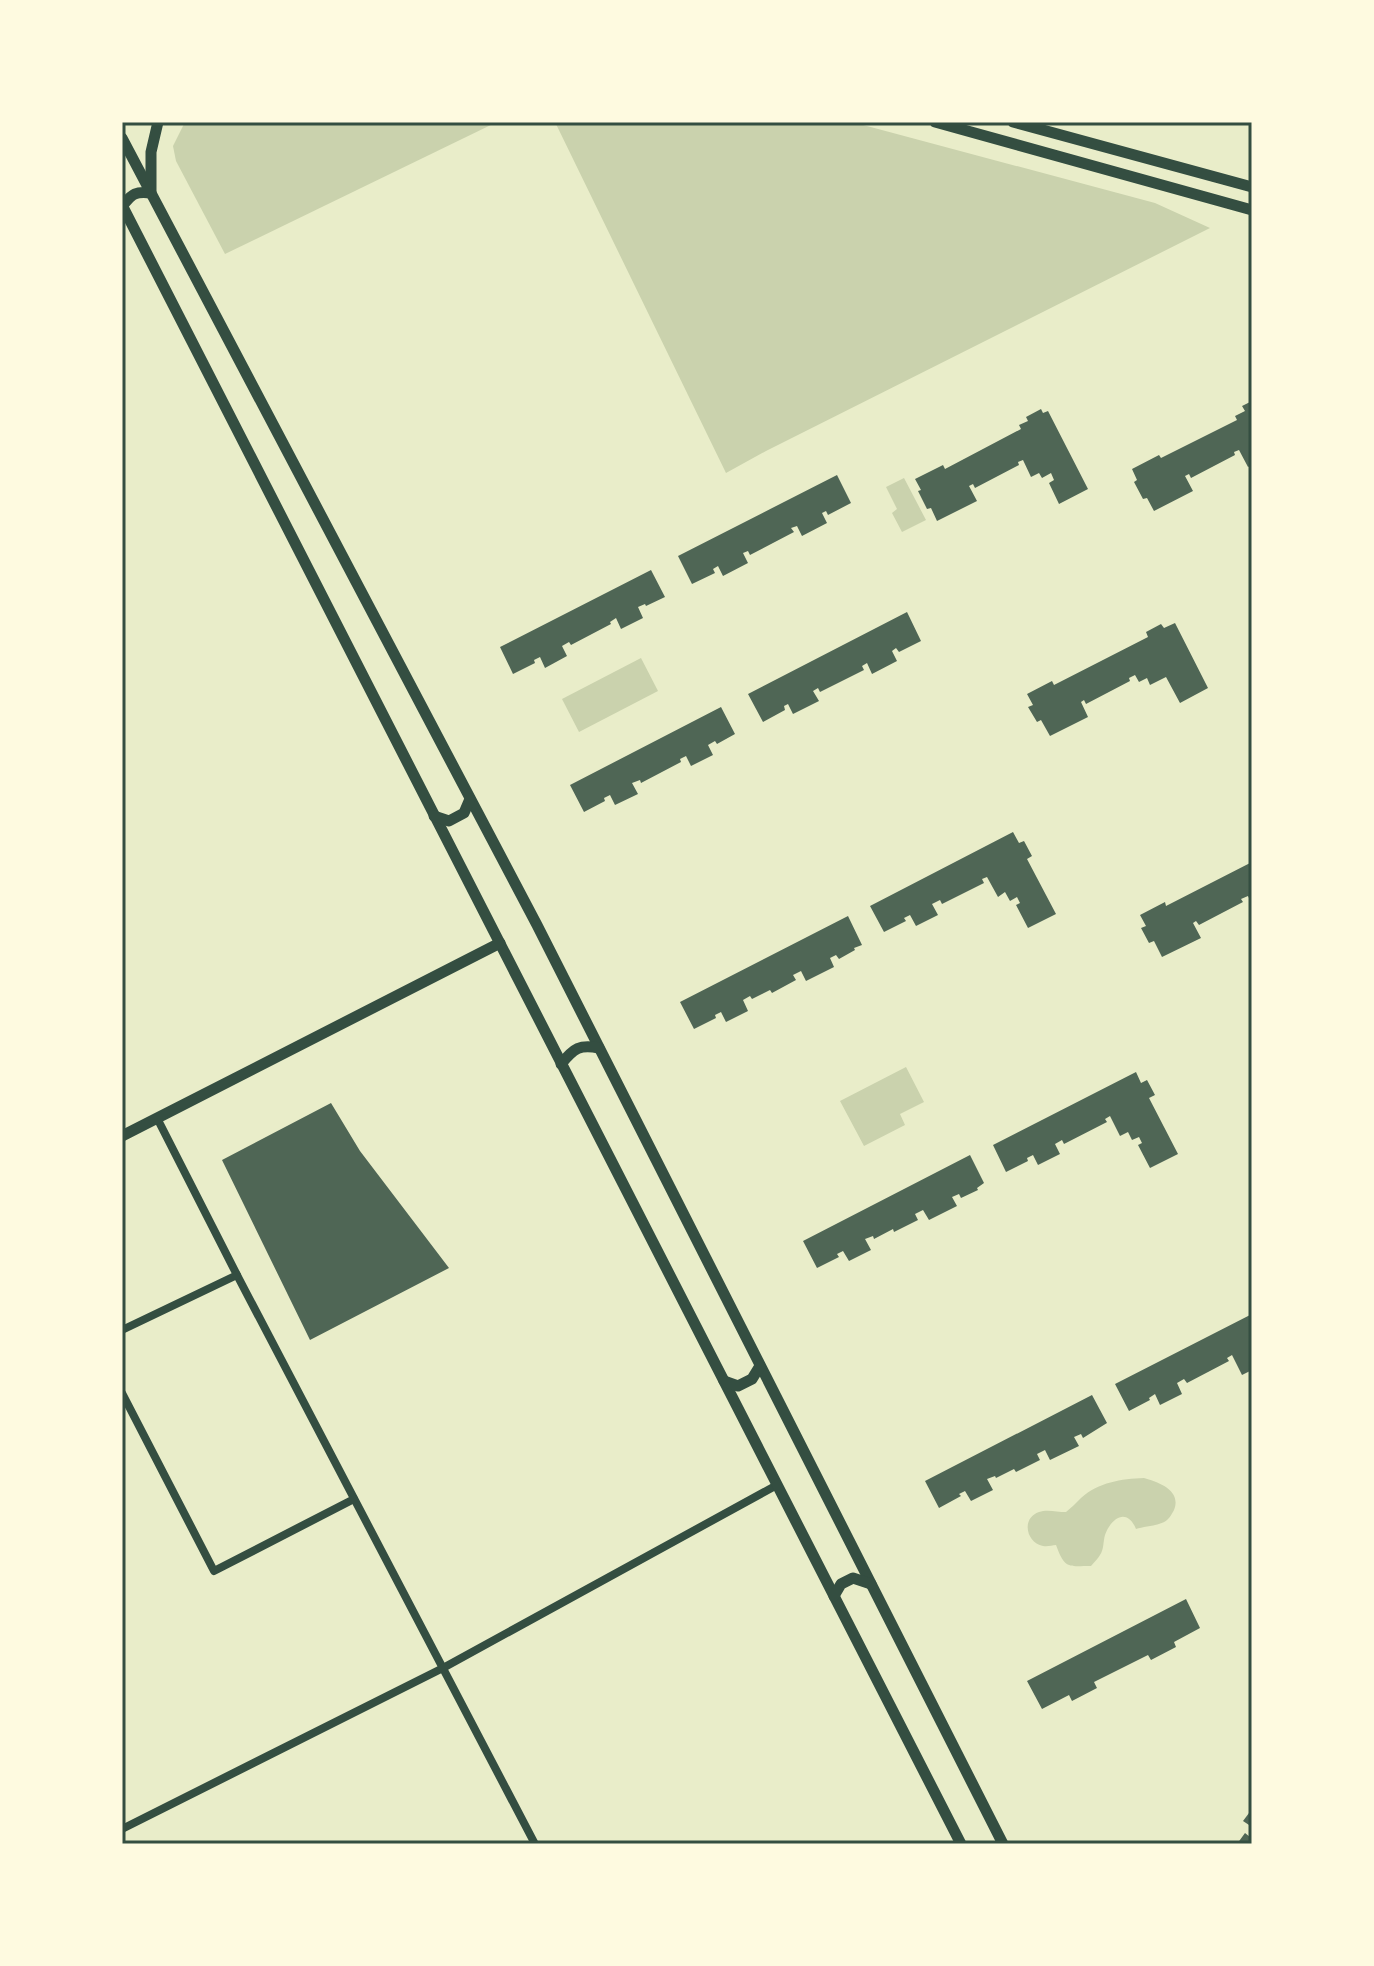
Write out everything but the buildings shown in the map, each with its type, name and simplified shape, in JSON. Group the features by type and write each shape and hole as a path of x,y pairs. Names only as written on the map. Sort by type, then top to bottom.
{"street":[{"path":"151,193 151,152 158,122"},
{"path":"935,122 1252,210"},
{"path":"1013,122 1252,187"},
{"path":"122,138 599,1048 1003,1844"},
{"path":"151,193 139,192 129,196 122,206 961,1844"},
{"path":"434,816 449,821 464,813 470,799"},
{"path":"122,1136 500,943"},
{"path":"561,1064 571,1051 586,1045 599,1048"},
{"path":"157,1118 535,1844"},
{"path":"122,1330 237,1275"},
{"path":"724,1381 738,1386 752,1379 760,1366"},
{"path":"122,1393 214,1571 354,1499"},
{"path":"122,1829 443,1668 777,1485"},
{"path":"834,1596 841,1584 853,1578 871,1584"}],"green space":[{"path":"185,122 497,122 225,254 176,161 173,146"},
{"path":"555,122 852,122 1155,203 1210,228 726,473"},
{"path":"904,478 926,520 902,532 892,513 897,509 886,487"},
{"path":"641,658 658,691 579,732 562,699"},
{"path":"906,1067 924,1102 900,1114 905,1125 864,1146 840,1101"},
{"path":"1144,1478 1172,1492 1176,1503 1172,1514 1160,1524 1136,1529 1128,1518 1119,1517 1111,1524 1101,1553 1091,1566 1069,1565 1062,1559 1056,1545 1037,1544 1030,1536 1028,1525 1033,1515 1049,1511 1066,1512 1103,1485"}]}
